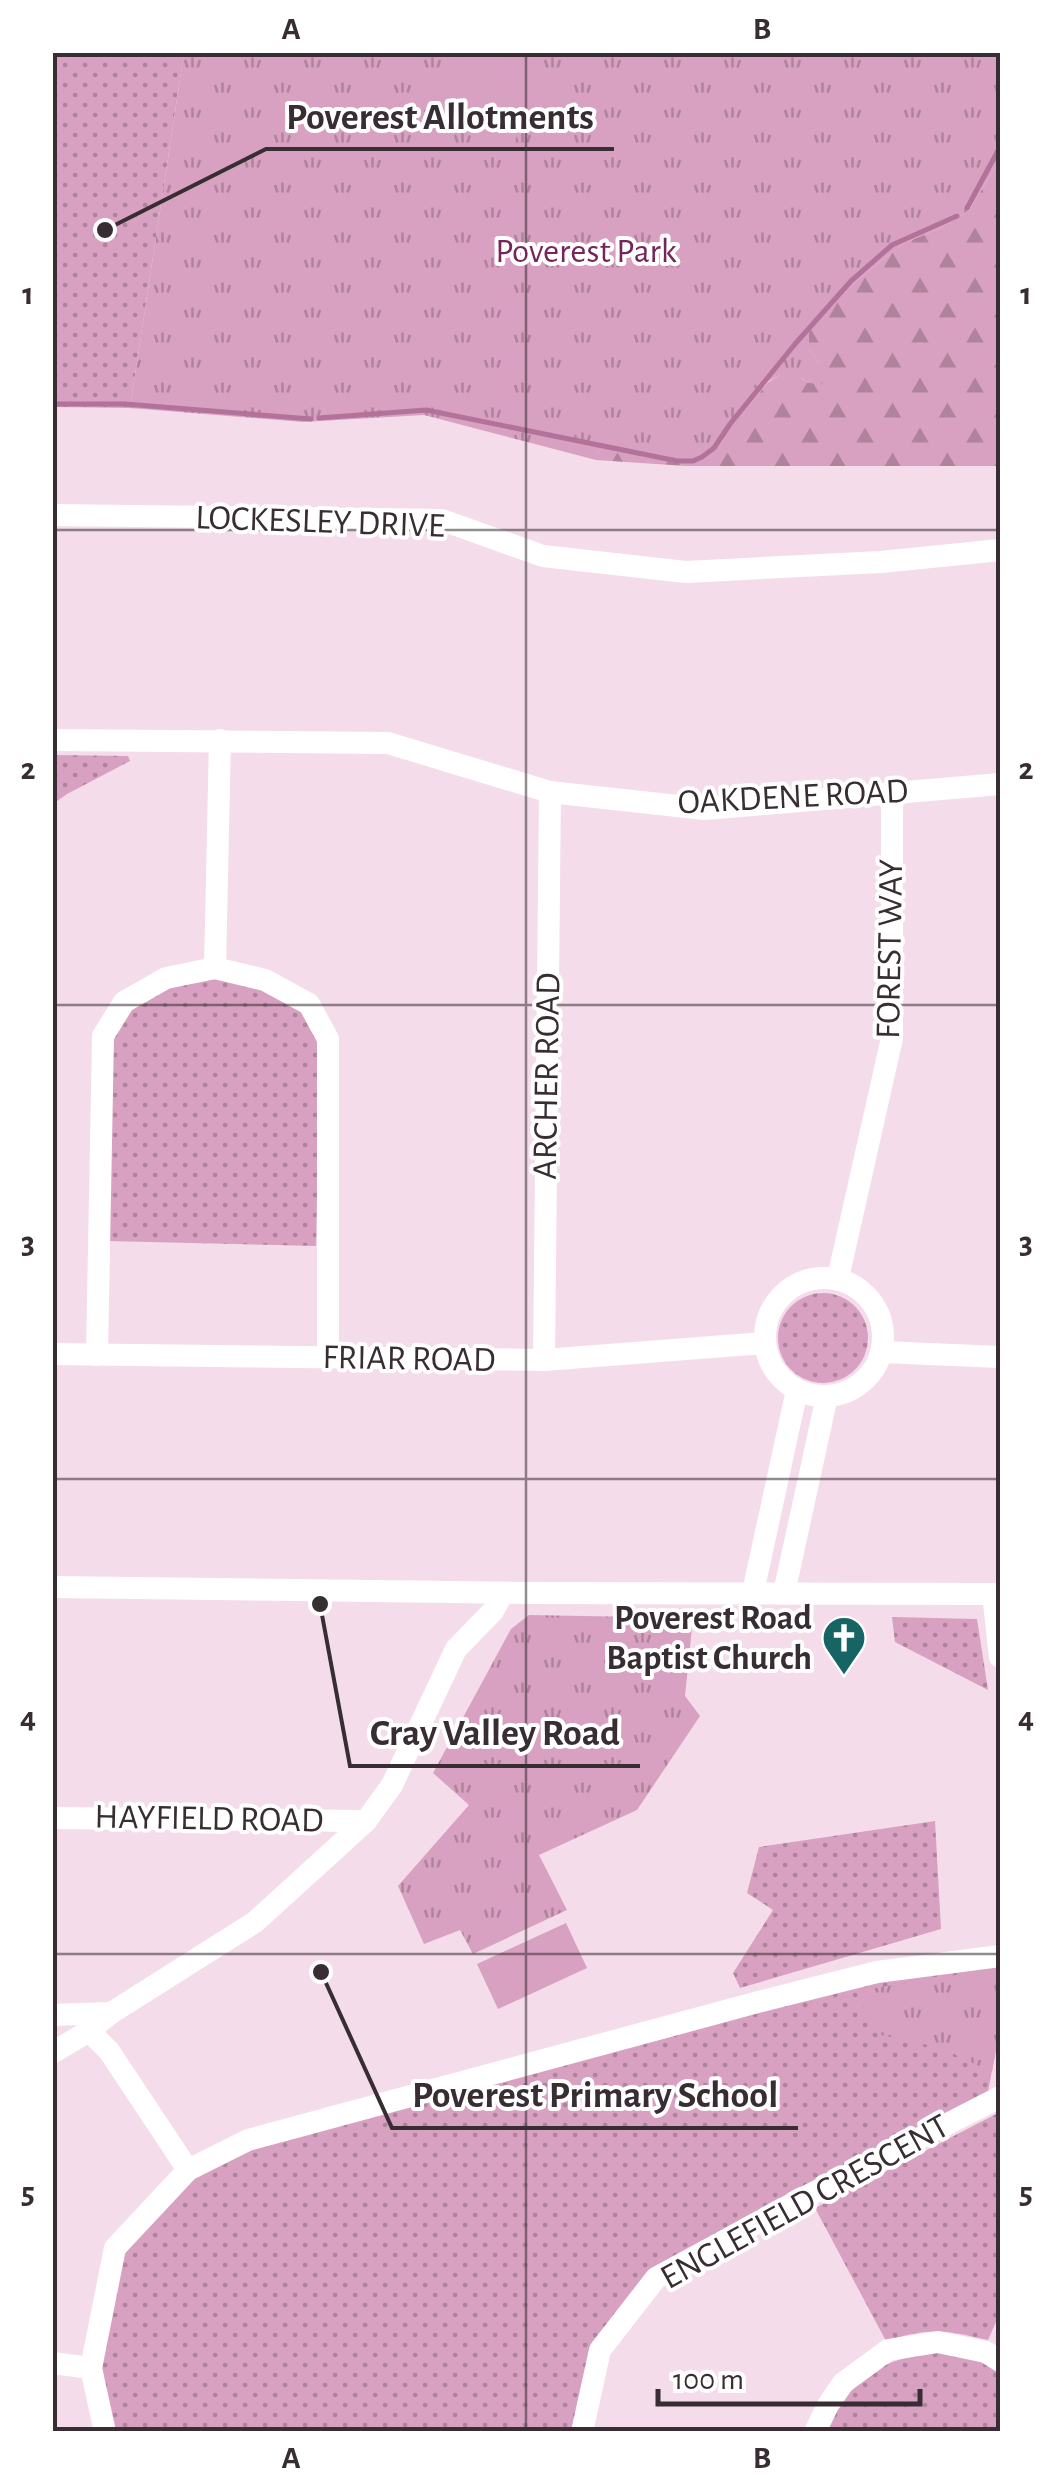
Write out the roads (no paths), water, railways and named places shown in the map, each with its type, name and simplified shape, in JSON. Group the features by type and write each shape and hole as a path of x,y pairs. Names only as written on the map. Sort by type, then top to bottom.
{"street":[{"name":"LOCKESLEY DRIVE","path":"52,516 442,520 543,556 686,572 881,562 1000,550"},
{"name":"OAKDENE ROAD","path":"52,740 388,743 550,792 705,809 1000,784"},
{"path":"215,968 220,740"},
{"name":"ARCHER ROAD","path":"544,1360 550,792"},
{"name":"FOREST WAY","path":"838,1278 892,1038 892,793"},
{"path":"97,1355 103,1036 124,1002 166,978 215,968 265,980 310,1004 328,1039 328,1358"},
{"path":"819,1277 838,1278 870,1298 880,1314 884,1333 882,1352 862,1383 827,1396 797,1390 781,1378 764,1343 772,1306 784,1292 819,1277"},
{"name":"FRIAR ROAD","path":"52,1354 544,1360 764,1343"},
{"path":"882,1352 1000,1358"},
{"path":"753,1592 797,1390"},
{"path":"784,1593 827,1396"},
{"path":"52,1587 996,1594 1000,1657"},
{"path":"52,2054 254,1922 366,1821 392,1785 456,1649 493,1611 504,1593"},
{"name":"HAYFIELD ROAD","path":"52,1818 366,1821"},
{"path":"105,2432 91,2368 115,2248 188,2170 248,2140 739,2007 877,1972 1000,1956"},
{"path":"52,2015 111,2013"},
{"path":"90,2031 188,2170"},
{"name":"ENGLEFIELD CRESCENT","path":"582,2432 600,2350 656,2278 805,2196 1000,2097"},
{"path":"815,2432 843,2383 888,2350 938,2342 986,2352 1000,2361"},
{"path":"52,2363 91,2368"}],"waterway":[{"path":"967,208 1000,147"},
{"path":"319,418 426,410 677,461 693,461 714,448 795,344 851,281 892,245 957,216"},
{"path":"52,404 125,404 311,419"}],"place":[{"name":"Poverest Allotments","path":"105,230"},
{"name":"Cray Valley Road","path":"320,1604"},
{"name":"Poverest Road Baptist Church","path":"844,1676"},
{"name":"Poverest Primary School","path":"321,1972"}],"park label":[{"name":"Poverest Park","path":"586,251"}]}
